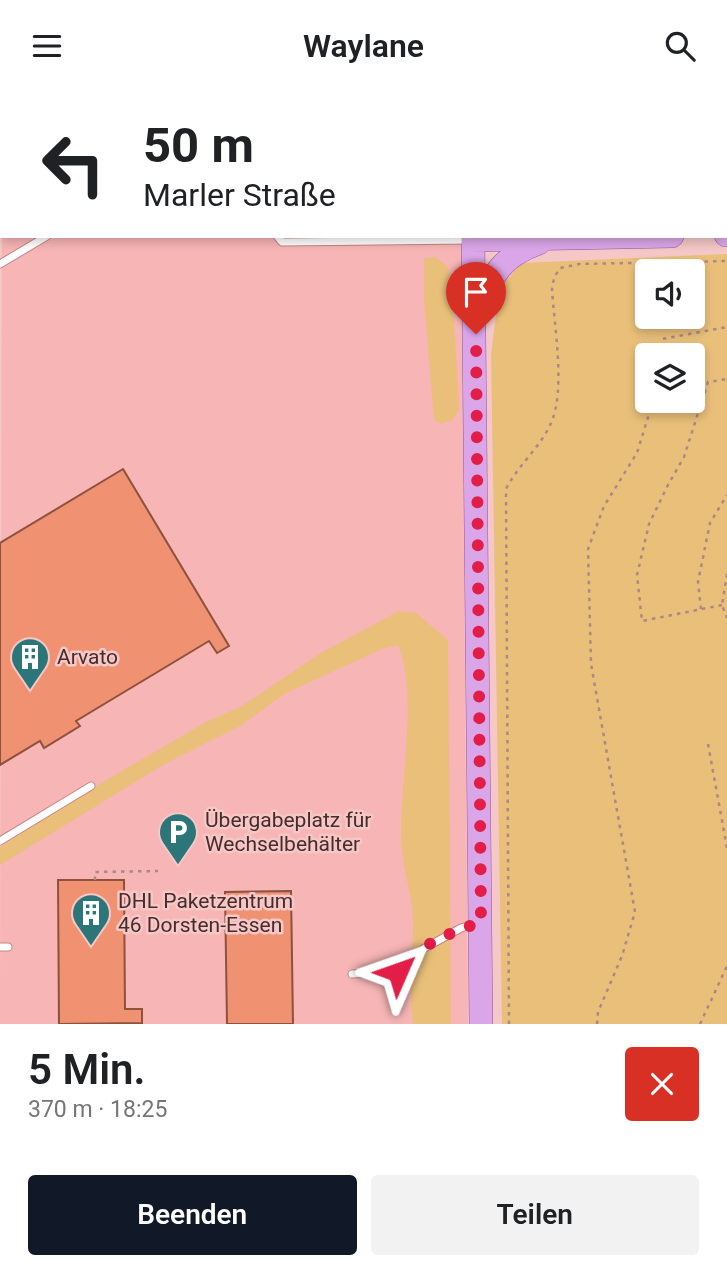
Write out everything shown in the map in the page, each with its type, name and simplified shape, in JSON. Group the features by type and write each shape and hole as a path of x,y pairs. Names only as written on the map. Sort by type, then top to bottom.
{"main road":[{"path":"481,1024 473,238 590,238"},
{"path":"476,334 485,294 493,275 525,248 549,239"}],"lane":[{"path":"0,264 44,238"},
{"path":"279,238 282,242 473,238"},
{"path":"0,841 91,786"},
{"path":"352,974 398,972 424,949 461,928 481,922"}],"path":[{"path":"509,1024 506,489 514,472 538,444 552,422 558,390 552,289 554,278 560,268 579,264 727,261"},
{"path":"662,343 662,339 727,327"},
{"path":"722,605 642,621 637,575 649,524 684,457 708,382 727,379"},
{"path":"597,1024 598,1012 622,956 635,912 591,664 588,549 604,506 637,453 649,413"},
{"path":"701,610 698,582 710,523 727,495"},
{"path":"727,573 722,605 727,618"},
{"path":"708,744 727,848"},
{"path":"95,880 95,872 158,871"},
{"path":"700,1024 727,966"}],"shaded area":[{"path":"2,238 466,238 462,336 468,1024 0,1024"},
{"path":"727,254 727,1024 502,1024 491,355 499,290 521,263"},
{"path":"435,257 447,266 452,284 459,409 453,419 441,424 434,420 424,297 424,258"},
{"path":"399,611 416,613 448,640 451,1024 413,1024 413,917 401,842 408,710 404,664 398,645 382,649 286,693 240,726 163,765 0,865 0,847 79,796 206,722 242,706 321,653"}],"building":[{"path":"123,469 229,646 217,653 209,641 76,721 80,726 44,748 40,741 0,765 0,543"},
{"name":"DHL Paketzentrum 46 Dorsten-Essen","path":"58,880 124,880 125,1009 142,1009 142,1023 59,1024"},
{"name":"DHL Paketzentrum 46 Dorsten-Essen","path":"291,891 293,1024 227,1024 225,892"}],"place":[{"name":"Arvato","path":"30,691"},
{"name":"Übergabeplatz für Wechselbehälter","path":"178,866"},
{"name":"DHL Paketzentrum 46 Dorsten-Essen","path":"91,947"}],"route":[{"path":"398,972 407,968 424,949 461,928 481,922 476,334"}]}
